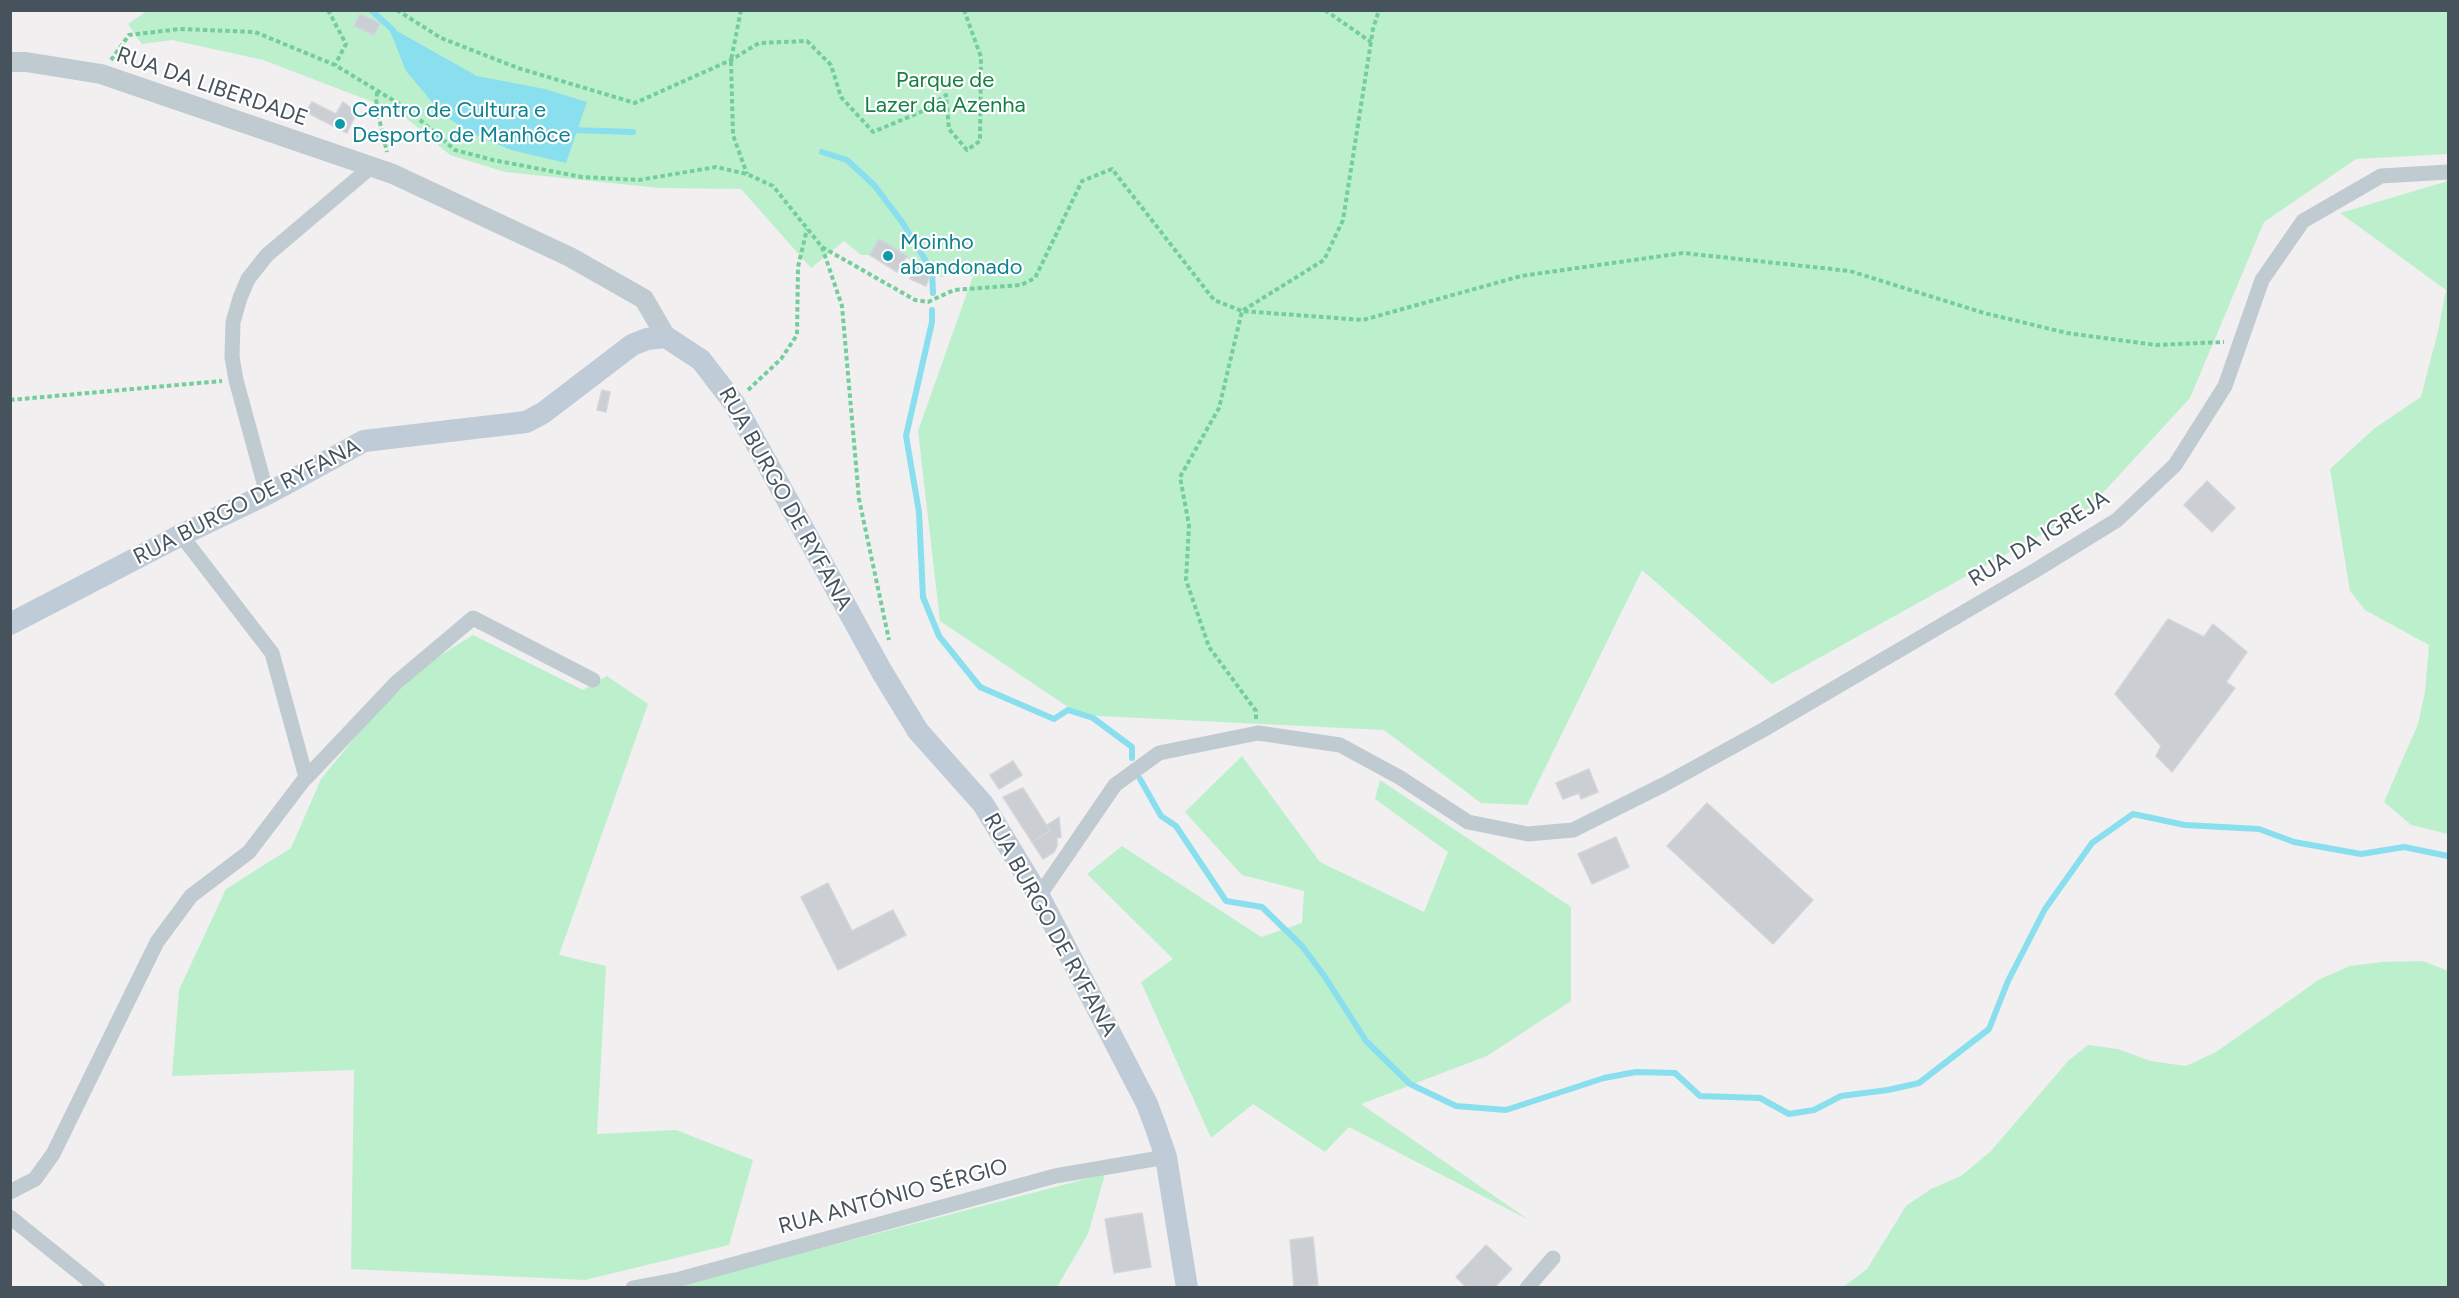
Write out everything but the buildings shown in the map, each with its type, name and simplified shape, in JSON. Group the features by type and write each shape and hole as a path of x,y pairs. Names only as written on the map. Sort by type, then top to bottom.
{"main road":[{"name":"RUA BURGO DE RYFANA","path":"10,624 181,535 267,494 364,441 526,422 543,413 632,345 647,339 666,337 701,360 734,403 882,672 918,731 983,804 1040,896 1147,1104 1166,1157 1187,1287"}],"street":[{"name":"RUA DA LIBERDADE","path":"10,62 26,62 101,74 380,163 393,174 570,257 644,299 666,337"},
{"path":"267,494 236,380 232,357 233,322 248,279 267,255 380,163"},
{"name":"RUA DA IGREJA","path":"1040,896 1115,785 1159,753 1256,734 1340,746 1399,777 1468,822 1528,834 1574,830 1763,730 2117,520 2175,465 2225,386 2262,280 2303,221 2381,176 2448,172"},
{"path":"181,535 272,653 306,778"},
{"path":"10,1192 35,1179 53,1154 157,942 191,896 249,852 306,778 397,682 473,618 593,680"},
{"name":"RUA ANTÓNIO SÉRGIO","path":"633,1287 680,1279 1055,1176 1166,1157"},
{"path":"10,1217 98,1287"},
{"path":"1527,1287 1553,1258"}],"path":[{"path":"328,10 346,44 335,65"},
{"path":"397,10 441,38 518,68 634,103 731,60 759,44 807,41 831,64 841,98 873,132 923,111 946,95 949,129 967,150 980,141 981,57 964,10"},
{"path":"741,10 731,60 733,135 747,174"},
{"path":"1325,10 1371,42"},
{"path":"1256,734 1256,711 1209,647 1186,580 1189,525 1180,477 1219,408 1242,311 1324,260 1343,219 1371,42 1379,10"},
{"path":"101,74 129,35 180,28 255,32 335,65 406,108 455,150 493,160 582,177 639,180 716,167 747,174 773,186 822,247 915,300 928,302 954,290 1021,285 1035,278 1082,181 1112,169 1214,300 1242,311 1363,320 1521,276 1683,253 1850,271 1984,313 2067,333 2156,345 2241,342"},
{"path":"377,91 380,163"},
{"path":"734,403 781,359 797,335 798,267 807,230"},
{"path":"822,247 842,306 859,499 893,658 882,672"},
{"path":"10,400 236,380"}],"green space":[{"name":"Parque de Lazer da Azenha","path":"148,10 2448,11 2448,154 2356,159 2264,222 2190,398 2089,508 1772,684 1642,570 1527,805 1481,803 1384,730 1080,715 940,621 918,431 973,276 958,274 941,277 916,264 880,240 870,255 861,255 844,241 811,268 741,189 659,188 505,172 450,155 399,112 263,60 172,40 142,44 128,24"},
{"path":"2448,181 2448,834 2411,825 2384,802 2418,724 2425,692 2429,645 2365,610 2350,591 2330,469 2375,428 2421,397 2446,290 2340,213"},
{"path":"473,635 583,690 607,676 648,704 559,955 606,966 597,1134 676,1130 753,1160 729,1245 585,1280 351,1269 354,1070 172,1076 179,990 226,889 291,848 321,779 370,719 428,663"},
{"path":"1242,756 1320,862 1424,912 1448,852 1375,799 1380,780 1571,907 1571,1001 1487,1056 1361,1104 1529,1220 1349,1127 1325,1152 1253,1104 1211,1138 1141,982 1173,959 1087,874 1122,846 1261,937 1302,923 1304,891 1242,875 1185,812"},
{"path":"2423,961 2448,971 2448,1287 1843,1287 1867,1269 1906,1206 1931,1189 1961,1176 1991,1151 2068,1061 2088,1045 2118,1049 2150,1061 2186,1066 2216,1052 2320,979 2350,966 2382,962"},
{"path":"1105,1174 1088,1234 1057,1287 668,1288"}],"water":[{"path":"388,26 477,76 545,89 587,102 566,163 511,150 473,134 443,115 406,71"}],"waterway":[{"path":"371,10 393,30"},
{"path":"571,130 633,132"},
{"path":"822,152 847,160 874,185 902,222 932,271 933,293"},
{"path":"932,310 932,322 906,436 919,512 923,597 939,636 980,687 1054,719 1068,710 1093,718 1132,747 1132,758"},
{"path":"1140,779 1161,816 1176,826 1226,901 1262,907 1302,946 1366,1041 1410,1084 1456,1106 1506,1110 1604,1078 1636,1072 1675,1073 1700,1096 1760,1098 1789,1114 1814,1110 1841,1096 1888,1090 1919,1083 1989,1029 2008,981 2045,909 2092,843 2133,814 2185,825 2259,829 2294,842 2361,854 2404,847 2448,856"}],"place":[{"name":"Centro de Cultura e Desporto de Manhôce","path":"340,124"},
{"name":"Moinho abandonado","path":"888,256"}]}
